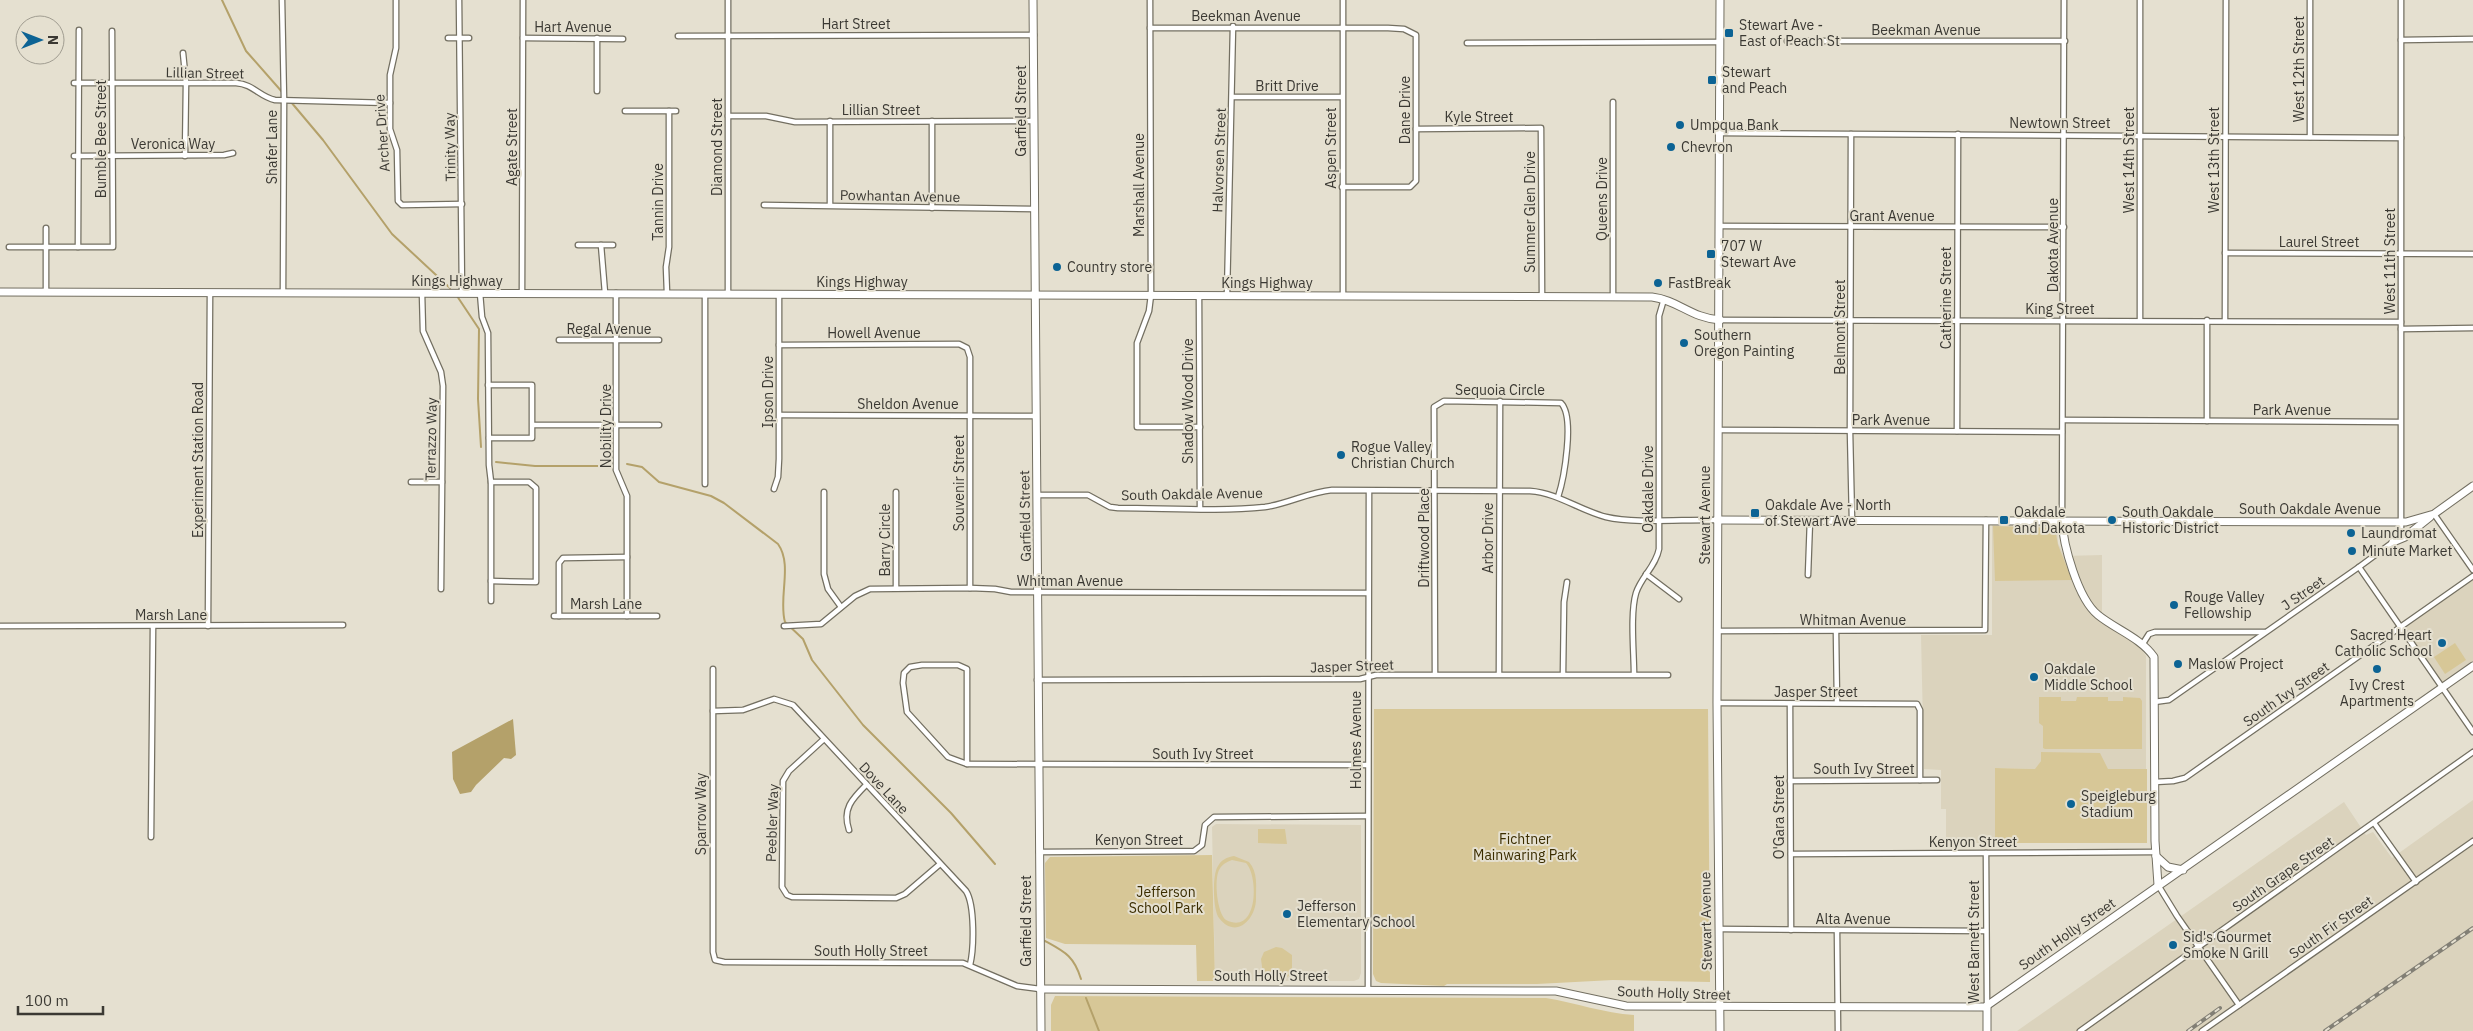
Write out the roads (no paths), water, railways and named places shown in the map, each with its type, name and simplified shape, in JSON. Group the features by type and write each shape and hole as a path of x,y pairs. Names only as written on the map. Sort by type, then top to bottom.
{"street":[{"name":"Shafer Lane","path":"282,0 284,100 283,293"},
{"name":"Archer Drive","path":"396,0 396,48 390,75 390,129 397,150 397,187 400,204 462,204"},
{"name":"Trinity Way","path":"459,0 462,293"},
{"name":"Agate Street","path":"522,294 523,0"},
{"name":"Diamond Street","path":"728,0 728,294"},
{"name":"Garfield Street","path":"1033,0 1034,209 1037,294 1037,680 1041,1031"},
{"name":"Marshall Avenue","path":"1150,0 1151,295 1150,311 1137,343 1137,427 1200,427"},
{"name":"Aspen Street","path":"1343,0 1343,296"},
{"name":"Stewart Avenue","path":"1720,0 1720,320 1717,520 1720,1031"},
{"name":"Dakota Avenue","path":"2062,520 2062,432 2064,420 2064,0"},
{"name":"West 14th Street","path":"2140,0 2140,320"},
{"name":"West 13th Street","path":"2225,321 2226,0"},
{"name":"West 12th Street","path":"2310,0 2310,137"},
{"name":"West 11th Street","path":"2401,0 2401,522"},
{"name":"Beekman Avenue","path":"1150,28 1234,26 1397,28 1416,35"},
{"name":"Halvorsen Street","path":"1227,295 1234,26"},
{"path":"9,247 78,247 76,83 79,30"},
{"name":"Bumble Bee Street","path":"78,247 113,247 112,31"},
{"name":"Hart Street","path":"678,36 1034,35"},
{"name":"Dane Drive","path":"1342,187 1410,187 1414,184 1416,179 1416,35"},
{"path":"448,38 469,38"},
{"name":"Hart Avenue","path":"523,38 623,38"},
{"path":"597,38 597,91"},
{"path":"2401,40 2473,39"},
{"name":"Beekman Avenue","path":"1787,41 2065,41"},
{"path":"1467,43 1720,42"},
{"path":"183,53 186,83 185,156"},
{"name":"Lillian Street","path":"76,83 244,83 251,85 267,98 390,103"},
{"name":"Britt Drive","path":"1233,97 1342,97"},
{"name":"Queens Drive","path":"1613,102 1613,296"},
{"path":"626,111 676,111"},
{"name":"Tannin Drive","path":"667,293 669,111"},
{"name":"Lillian Street","path":"728,116 766,116 795,122 1034,121"},
{"path":"830,121 830,205"},
{"path":"932,121 932,208"},
{"name":"Kyle Street","path":"1416,129 1541,128"},
{"name":"Summer Glen Drive","path":"1541,128 1542,296"},
{"name":"Newtown Street","path":"1720,133 2065,134 2401,138"},
{"name":"Belmont Street","path":"1851,134 1850,431 1852,520"},
{"name":"Catherine Street","path":"1957,431 1958,134"},
{"name":"Veronica Way","path":"76,156 185,156 233,153"},
{"name":"Powhantan Avenue","path":"764,205 1034,209"},
{"name":"Grant Avenue","path":"1720,226 2064,227"},
{"path":"46,228 46,292"},
{"path":"578,245 613,245"},
{"path":"600,245 605,294"},
{"name":"Laurel Street","path":"2225,253 2473,254"},
{"name":"Kings Highway","path":"0,292 1613,296 1664,299 1698,317 1720,320"},
{"name":"Experiment Station Road","path":"208,626 210,293"},
{"name":"Terrazzo Way","path":"422,293 423,331 441,372 443,386 441,589"},
{"path":"480,293 482,317 488,333 491,601"},
{"name":"Nobility Drive","path":"616,293 616,470 627,496 627,616"},
{"path":"705,294 705,484"},
{"name":"Ipson Drive","path":"774,489 778,477 780,415 779,294"},
{"name":"Shadow Wood Drive","path":"1199,295 1200,508"},
{"name":"Oakdale Drive","path":"1634,674 1635,600 1646,574 1658,554 1659,316 1664,299"},
{"name":"King Street","path":"1720,320 2401,322"},
{"path":"2207,320 2207,421"},
{"path":"2401,329 2473,328"},
{"name":"Regal Avenue","path":"559,340 659,340"},
{"name":"Howell Avenue","path":"779,345 959,344 967,348"},
{"name":"Souvenir Street","path":"967,348 970,357 970,588"},
{"path":"488,385 532,385 533,425 532,438 489,438"},
{"name":"Sequoia Circle","path":"1437,404 1444,401 1500,401 1555,402 1563,405 1566,414 1566,463 1558,497"},
{"name":"Arbor Drive","path":"1499,674 1500,401"},
{"name":"Driftwood Place","path":"1435,674 1433,420 1434,407 1437,404"},
{"name":"Sheldon Avenue","path":"780,415 1036,416"},
{"name":"Park Avenue","path":"2064,420 2400,422"},
{"path":"533,425 659,425"},
{"name":"Park Avenue","path":"1719,430 2062,432"},
{"path":"411,482 442,482"},
{"path":"491,482 532,483 536,488 536,582 491,581"},
{"name":"South Oakdale Avenue","path":"1037,495 1088,495 1110,507 1118,508 1200,508 1261,507 1321,491 1499,491 1538,492 1558,497 1585,510 1613,518 2401,522 2417,520 2434,514 2473,486"},
{"name":"Holmes Avenue","path":"1368,990 1369,490"},
{"path":"824,492 824,574 828,589 840,607"},
{"name":"Barry Circle","path":"896,492 896,588"},
{"path":"2393,542 2412,532 2434,514 2473,570"},
{"path":"1808,575 1810,520"},
{"name":"Whitman Avenue","path":"1717,631 1985,630 1986,520"},
{"path":"2062,520 2065,545 2086,601 2098,615 2150,652 2155,662 2155,782 2158,885 2161,893 2239,1005"},
{"path":"2393,542 2401,532 2401,522"},
{"name":"J Street","path":"2154,702 2169,700 2393,542"},
{"name":"Marsh Lane","path":"627,557 562,558 559,563 557,616 657,616"},
{"path":"2359,567 2473,732"},
{"path":"1646,574 1679,599"},
{"name":"South Ivy Street","path":"2155,782 2172,782 2185,778 2473,576"},
{"path":"1563,674 1564,602 1567,582"},
{"name":"Whitman Avenue","path":"784,626 821,624 840,607 866,590 896,588 970,588 1038,593 1368,593"},
{"name":"Marsh Lane","path":"0,626 343,625"},
{"path":"152,837 153,627"},
{"path":"1836,631 1836,703"},
{"path":"2142,645 2149,634 2155,632 2266,632"},
{"path":"922,665 958,665 967,669 968,764 948,757 907,712 903,683 904,673 910,668 922,665"},
{"name":"South Holly Street","path":"715,960 724,962 970,965 1017,986 1040,989 1556,990 1626,1006 1980,1008 1987,1006 2473,666"},
{"name":"Sparrow Way","path":"712,669 713,952 715,960"},
{"name":"Jasper Street","path":"1037,680 1360,679 1435,674 1668,675"},
{"name":"Dove Lane","path":"713,712 737,711 774,699 793,705 970,898 972,957 970,965"},
{"name":"Jasper Street","path":"1717,703 1914,704 1920,707 1920,780"},
{"name":"O'Gara Street","path":"1790,704 1791,930"},
{"name":"Peebler Way","path":"824,739 789,771 783,781 782,887 785,893 792,897 896,898 905,894 940,864"},
{"name":"South Grape Street","path":"2080,1031 2473,752"},
{"name":"South Ivy Street","path":"968,764 1367,765"},
{"name":"South Ivy Street","path":"1790,781 1937,780"},
{"path":"849,830 846,823 847,807 851,800 866,785"},
{"name":"Kenyon Street","path":"1038,852 1194,851 1202,845 1205,825 1214,817 1367,816"},
{"path":"2374,823 2416,882"},
{"name":"South Fir Street","path":"2202,1031 2473,842"},
{"name":"West Barnett Street","path":"1986,853 1987,1031"},
{"name":"Kenyon Street","path":"1791,854 2156,854"},
{"path":"2156,854 2168,867 2182,870"},
{"name":"Alta Avenue","path":"1719,929 1986,931"},
{"path":"1837,930 1838,1031"}],"waterway":[{"path":"222,0 246,51 283,93"},
{"path":"291,102 323,140 392,234 450,288"},
{"path":"457,296 479,329 478,399 481,447"},
{"path":"496,462 535,466 608,466"},
{"path":"627,464 642,467 659,482 711,496 724,503 778,544 782,552 785,572 783,603 785,622 803,639 812,660 863,725 951,813 995,864"},
{"path":"1045,941 1058,948 1072,960 1081,979"},
{"path":"1086,998 1099,1031"}],"railway":[{"path":"2325,1031 2473,928"},
{"path":"2188,1031 2220,1008"}],"place":[{"name":"Stewart Ave - East of Peach St","path":"1729,33"},
{"name":"Stewart and Peach","path":"1712,80"},
{"name":"Umpqua Bank","path":"1680,125"},
{"name":"Chevron","path":"1671,147"},
{"name":"707 W Stewart Ave","path":"1711,254"},
{"name":"Country store","path":"1057,267"},
{"name":"FastBreak","path":"1658,283"},
{"name":"Southern Oregon Painting","path":"1684,343"},
{"name":"Rogue Valley Christian Church","path":"1341,455"},
{"name":"Oakdale Ave - North of Stewart Ave","path":"1755,513"},
{"name":"Oakdale and Dakota","path":"2004,520"},
{"name":"South Oakdale Historic District","path":"2112,520"},
{"name":"Laundromat","path":"2351,533"},
{"name":"Minute Market","path":"2352,551"},
{"name":"Rouge Valley Fellowship","path":"2174,605"},
{"name":"Sacred Heart Catholic School","path":"2442,643"},
{"name":"Maslow Project","path":"2178,664"},
{"name":"Ivy Crest Apartments","path":"2377,669"},
{"name":"Oakdale Middle School","path":"2034,677"},
{"name":"Speigleburg Stadium","path":"2071,804"},
{"name":"Jefferson Elementary School","path":"1287,914"},
{"name":"Sid's Gourmet Smoke N Grill","path":"2173,945"}],"park label":[{"name":"Fichtner Mainwaring Park","path":"1525,848"},
{"name":"Jefferson School Park","path":"1166,900"}]}
